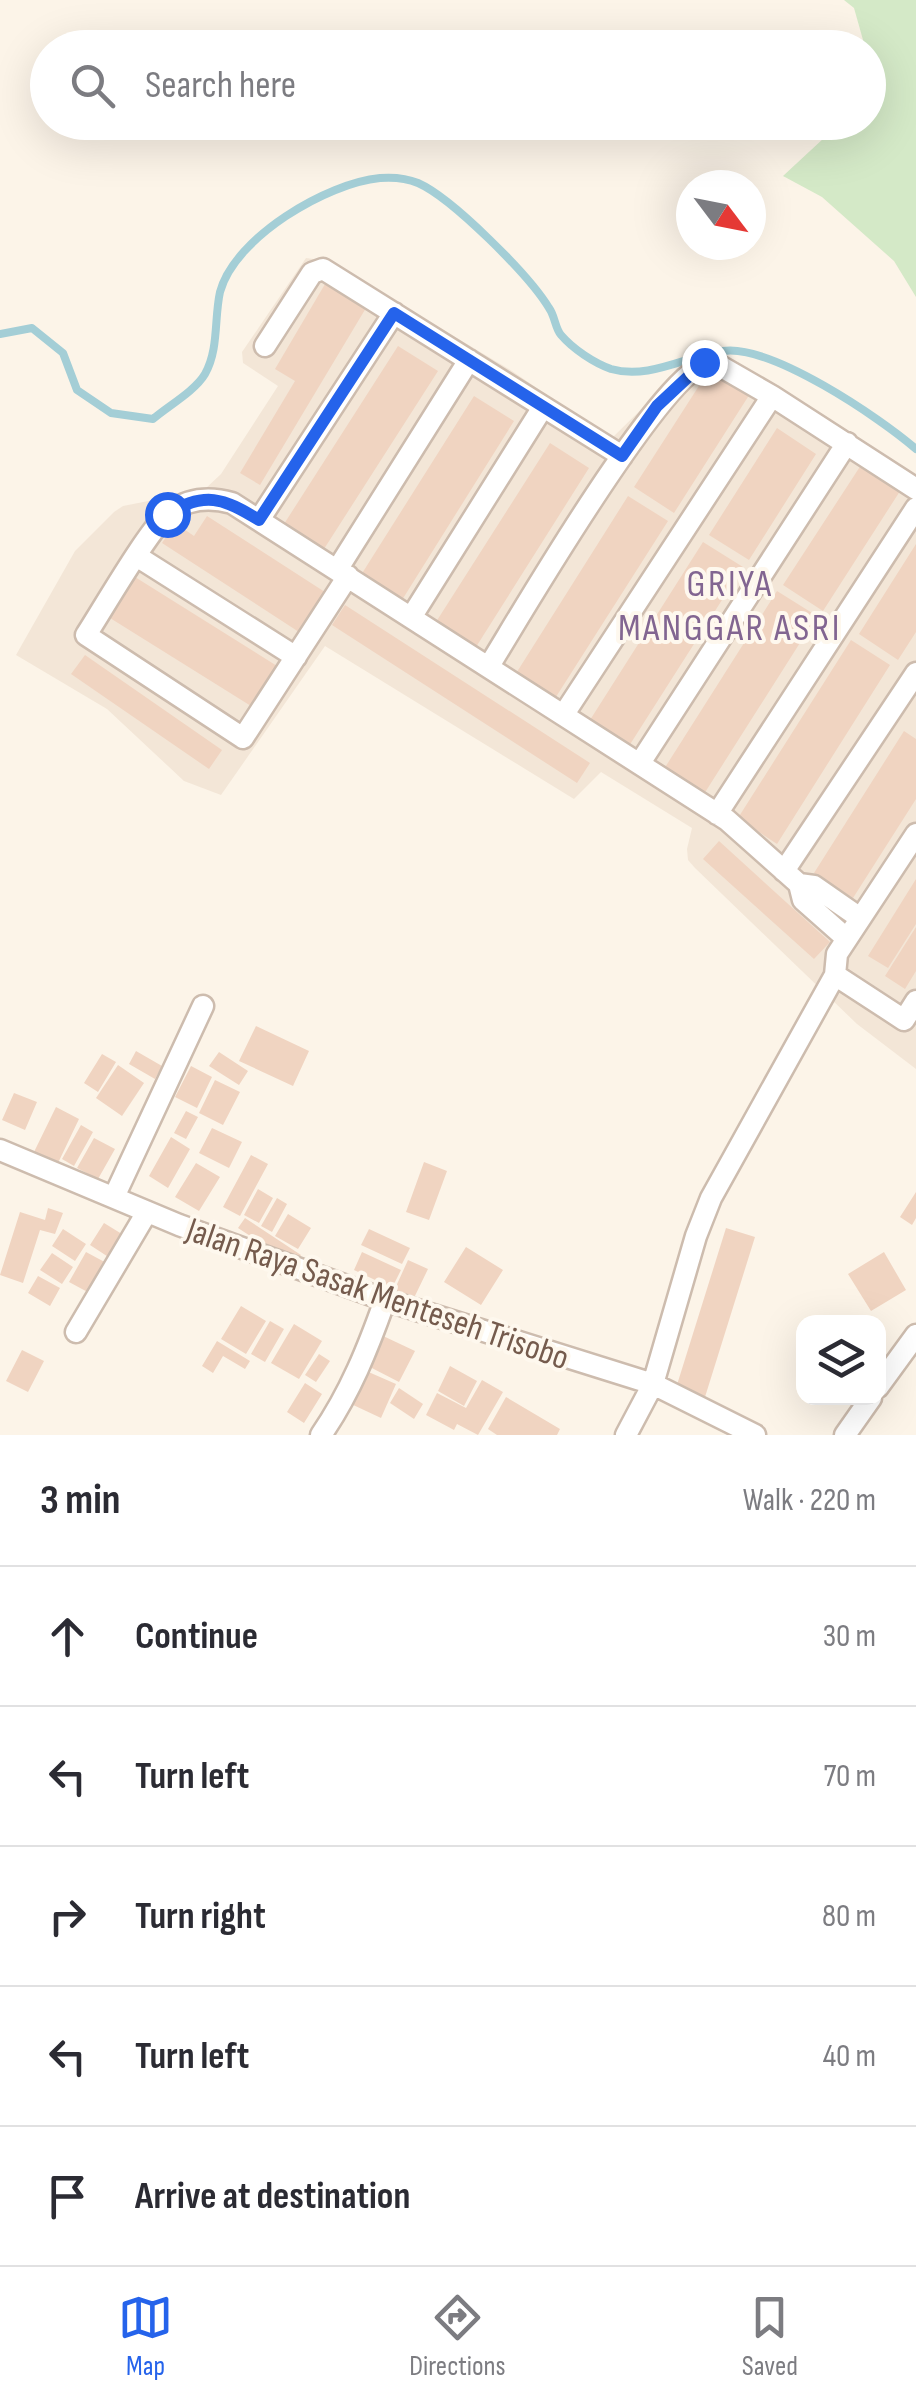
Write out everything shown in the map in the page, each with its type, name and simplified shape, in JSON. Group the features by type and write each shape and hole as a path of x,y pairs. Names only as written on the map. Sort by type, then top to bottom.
{"street":[{"path":"264,346 312,273 318,269 330,272 622,456"},
{"path":"259,520 394,313"},
{"path":"469,360 342,573 296,656 243,738 86,635 167,514 198,500 232,503 342,573 412,616 640,763 717,814 791,877 814,886 860,918"},
{"path":"489,666 657,406 704,362 712,362 772,396 846,443 916,505 717,814"},
{"path":"564,714 772,396"},
{"path":"412,616 543,407"},
{"path":"640,763 846,443"},
{"path":"138,557 296,656"},
{"path":"791,877 916,672"},
{"path":"626,1435 653,1384 696,1236 711,1198 834,975 836,957 846,938 916,834"},
{"path":"791,877 803,900 846,938"},
{"path":"834,975 904,1020 916,1002"},
{"path":"114,1197 203,1006"},
{"name":"Jalan Raya Sasak Menteseh Trisobo","path":"0,1150 147,1212 384,1300 653,1384 755,1435"},
{"path":"76,1332 147,1212"},
{"path":"320,1435 342,1402 366,1353 384,1300"},
{"path":"886,1375 916,1335"},
{"path":"844,1435 866,1405"}],"shaded area":[{"path":"306,258 328,261 512,371 611,439 678,373 692,365 916,480 916,1069 857,1024 695,868 688,860 687,849 692,828 601,772 574,799 325,646 221,795 184,781 107,709 16,655 75,551 114,512 123,506 204,490 221,474 278,386 243,363 242,352"}],"green space":[{"path":"844,0 916,0 916,297 894,261 822,197 783,176 822,140 886,140 886,30 860,30 854,8"}],"building":[{"path":"328,279 369,303 260,485 240,473 295,381 275,369"},
{"path":"398,346 438,371 324,549 284,524"},
{"path":"713,364 753,389 674,513 634,487"},
{"path":"474,396 514,421 402,600 361,575"},
{"path":"777,428 816,454 749,560 709,535"},
{"path":"550,443 589,468 476,647 436,622"},
{"path":"863,462 902,488 823,611 783,585"},
{"path":"628,496 668,521 554,700 515,675"},
{"path":"207,516 328,594 302,634 162,543 175,523 194,536"},
{"path":"703,542 743,567 629,746 590,720"},
{"path":"916,544 916,632 898,660 859,634"},
{"path":"135,577 277,666 251,706 110,618"},
{"path":"777,591 817,616 704,794 664,769"},
{"path":"345,605 590,763 577,783 332,625"},
{"path":"851,640 890,665 777,844 738,818"},
{"path":"85,655 222,750 209,769 71,674"},
{"path":"904,731 916,739 916,799 853,898 814,873"},
{"path":"719,841 830,942 814,959 703,859"},
{"path":"916,879 916,924 888,968 868,956"},
{"path":"916,927 916,971 905,989 885,976"},
{"path":"256,1026 309,1051 293,1086 239,1061"},
{"path":"136,1051 162,1066 155,1079 129,1064"},
{"path":"219,1052 248,1071 239,1085 209,1066"},
{"path":"102,1054 116,1062 98,1092 84,1083"},
{"path":"118,1065 144,1083 122,1116 96,1098"},
{"path":"191,1066 212,1077 197,1108 175,1097"},
{"path":"215,1080 240,1092 223,1125 199,1113"},
{"path":"14,1093 37,1102 25,1130 2,1120"},
{"path":"56,1107 79,1119 58,1163 34,1152"},
{"path":"186,1111 198,1117 186,1139 174,1133"},
{"path":"81,1125 93,1132 74,1166 62,1159"},
{"path":"212,1128 242,1142 229,1168 199,1153"},
{"path":"171,1137 190,1149 168,1188 149,1176"},
{"path":"94,1138 115,1149 98,1179 77,1168"},
{"path":"251,1155 268,1164 240,1216 223,1207"},
{"path":"424,1162 447,1171 429,1220 406,1212"},
{"path":"196,1163 220,1177 199,1211 175,1197"},
{"path":"258,1189 273,1198 259,1223 244,1215"},
{"path":"916,1192 916,1218 912,1225 900,1217"},
{"path":"277,1198 287,1204 272,1232 261,1226"},
{"path":"48,1208 63,1213 55,1234 40,1230 23,1283 0,1275 20,1212 45,1220"},
{"path":"288,1214 311,1228 298,1249 275,1236"},
{"path":"245,1218 301,1255 295,1265 238,1228"},
{"path":"104,1223 130,1239 116,1262 90,1245"},
{"path":"726,1228 755,1237 705,1397 676,1388"},
{"path":"63,1229 86,1244 75,1261 52,1246"},
{"path":"369,1229 410,1248 402,1264 361,1245"},
{"path":"466,1247 503,1270 481,1305 444,1282"},
{"path":"86,1252 112,1266 95,1296 69,1282"},
{"path":"362,1252 401,1270 392,1288 354,1270"},
{"path":"884,1252 906,1290 871,1311 848,1274"},
{"path":"52,1253 73,1267 62,1284 40,1270"},
{"path":"408,1260 428,1269 412,1302 393,1293"},
{"path":"38,1276 60,1288 50,1306 28,1293"},
{"path":"241,1306 266,1321 246,1354 221,1339"},
{"path":"270,1321 284,1329 265,1362 251,1354"},
{"path":"294,1324 322,1341 299,1379 271,1363"},
{"path":"381,1335 415,1351 399,1382 366,1365"},
{"path":"217,1341 250,1361 245,1369 223,1356 213,1373 202,1366"},
{"path":"22,1350 44,1361 28,1392 6,1381"},
{"path":"319,1354 330,1361 316,1382 305,1375"},
{"path":"450,1366 477,1381 464,1406 438,1391"},
{"path":"364,1370 396,1384 381,1418 349,1403"},
{"path":"482,1380 503,1392 478,1435 457,1424 454,1430 426,1415 437,1393 466,1408"},
{"path":"305,1383 322,1394 304,1423 287,1412"},
{"path":"399,1388 423,1404 414,1419 390,1403"},
{"path":"506,1397 560,1429 557,1435 497,1435 488,1429"}],"waterway":[{"path":"0,334 32,328 63,353 77,390 111,413 153,419 205,374 214,344 220,292 229,272 263,233 335,190 380,178 399,178 433,191 469,220 539,294 561,335 598,363 611,369 639,372 723,351 744,352 824,385 916,449"}],"district":[{"name":"GRIYA MANGGAR ASRI","path":"730,604"}],"route":[{"path":"167,514 198,500 217,499 232,503 259,520 394,313 622,456 657,406 704,362"}]}
